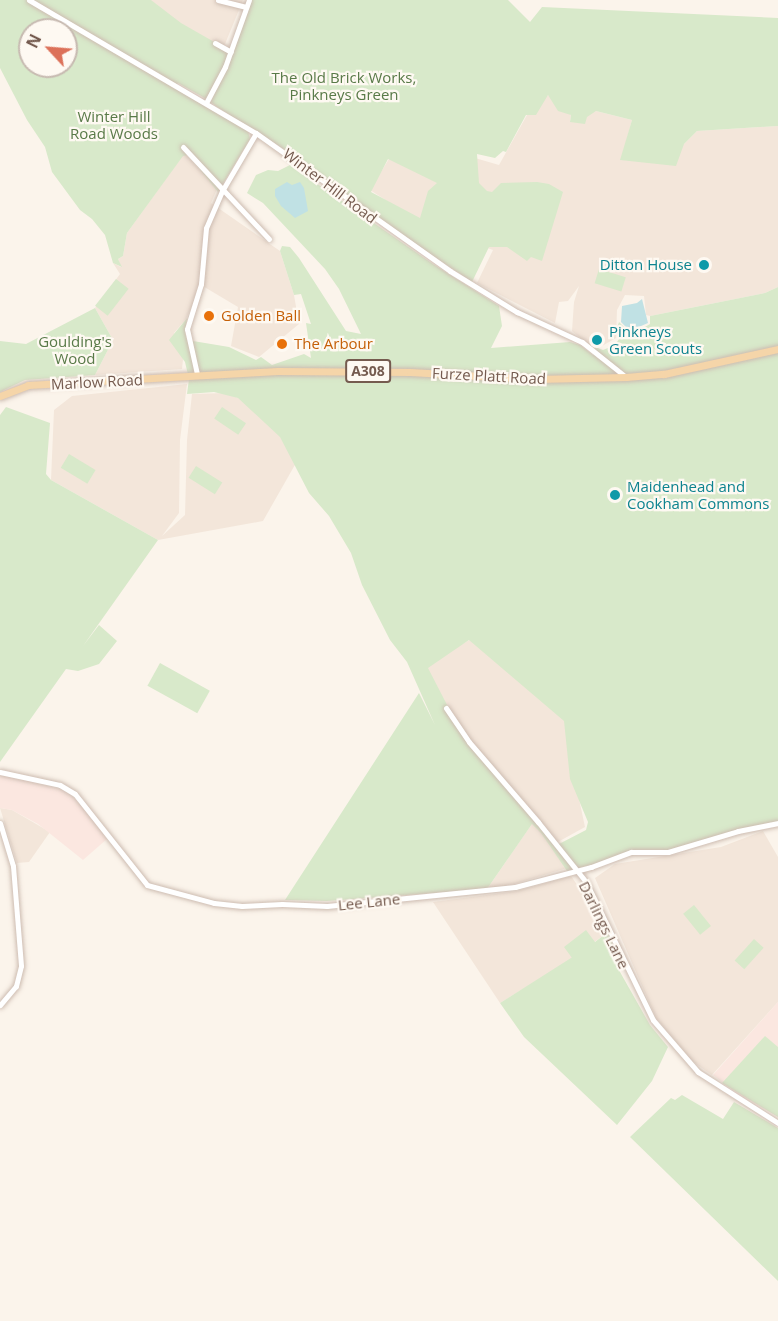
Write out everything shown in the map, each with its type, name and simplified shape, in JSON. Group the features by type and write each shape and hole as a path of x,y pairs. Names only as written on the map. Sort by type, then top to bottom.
{"main road":[{"name":"Furze Platt Road","path":"196,374 311,370 536,379 626,377 664,374 778,349"},
{"name":"Marlow Road","path":"0,396 28,385 153,379 196,374"}],"street":[{"name":"Winter Hill Road","path":"29,0 256,133 450,271 517,312 582,342 626,377"},
{"path":"218,0 246,7"},
{"path":"206,103 231,52 249,0"},
{"path":"215,43 231,52"},
{"path":"196,374 188,329 201,284 206,228 222,192 256,133"},
{"path":"183,147 222,192 269,239"},
{"name":"Darlings Lane","path":"446,708 469,742 586,882 653,1020 698,1072 778,1122"},
{"name":"Lee Lane","path":"0,772 60,785 75,794 147,885 214,903 242,906 282,904 327,906 515,887 591,867 632,852 680,850 738,831 778,823"},
{"path":"0,824 13,866 21,966 16,986 0,1005"},
{"path":"586,882 591,867"}],"shaded area":[{"path":"144,0 243,0 223,49 205,40"},
{"path":"548,95 571,115 570,121 596,111 632,120 621,160 684,144 697,131 778,126 778,287 765,293 650,316 646,315 644,296 625,295 617,310 616,338 595,350 572,331 574,302 579,286 568,301 559,302 555,323 477,283 493,250 426,226 370,190 395,149 451,151 499,165 527,115"},
{"path":"183,155 186,155 217,189 211,203 280,251 294,295 299,324 259,357 231,346 238,307 201,285 186,319 174,333 184,350 182,369 95,375 113,340 95,308 120,274 113,263 121,267 118,259 123,256 127,233"},
{"path":"187,384 180,440 179,513 162,536 185,515 187,440 192,394 225,393 249,402 282,433 296,463 263,521 158,540 51,480 54,410 72,396"},
{"path":"473,638 567,718 575,780 585,827 556,843 541,821 470,742 422,667"},
{"path":"0,774 60,789 70,794 90,815 107,839 83,860 38,824 12,810 0,808"},
{"path":"0,808 12,810 50,832 29,862 17,863"},
{"path":"534,821 567,868 514,884 487,889"},
{"path":"763,831 778,857 778,1002 712,1075 692,1061 656,1018 595,878 615,864 721,847"},
{"path":"571,876 609,931 572,959 500,1003 433,902 517,891"},
{"path":"778,1002 778,1117 738,1094 713,1075"}],"green space":[{"path":"0,0 151,0 181,23 230,51 250,0 508,0 530,22 542,7 778,18 778,126 697,131 684,144 676,166 620,160 632,120 596,111 587,117 585,124 570,122 571,115 558,111 548,95 536,115 526,115 506,152 503,151 495,158 477,154 479,183 487,191 492,192 501,183 537,182 549,184 563,192 542,261 531,257 527,261 507,247 489,247 472,282 387,225 301,160 217,107 211,102 215,91 210,101 178,83 175,87 248,131 250,139 218,192 188,155 183,156 127,233 123,256 118,259 122,267 113,263 105,235 92,219 80,210 52,172 45,147 27,120 0,68","holes":["388,159 437,183 428,191 420,218 371,192"]},
{"path":"290,165 433,264 499,306 502,326 491,348 570,342 580,345 593,355 595,347 603,350 615,345 621,336 617,328 619,322 625,328 638,331 650,324 650,316 765,293 778,287 778,822 667,851 644,851 567,871 541,833 532,824 487,889 327,901 285,900 419,693 435,725 407,662 390,640 362,585 351,553 329,516 309,493 280,437 238,398 214,392 187,394 189,379 185,362 169,340 187,318 185,333 187,340 229,347 256,360 261,357 272,365 304,354 311,358 306,323 311,324 301,294 294,295 280,251 282,246 290,247 299,258 346,331 361,334 339,289 325,269 263,203 247,193 256,175 268,170 278,171","holes":["469,640 564,721 570,779 588,822 586,830 559,844 460,730 428,668"]},
{"path":"599,269 626,277 621,292 595,283"},
{"path":"116,279 129,289 108,316 95,306"},
{"name":"Goulding's Wood","path":"95,308 113,340 95,375 25,380 0,392 0,341 26,344"},
{"path":"6,407 50,423 46,474 51,480 158,540 83,646 99,625 117,641 99,664 78,671 66,669 0,762 0,415"},
{"path":"222,407 246,423 238,435 214,419"},
{"path":"69,454 96,470 87,484 61,468"},
{"path":"196,466 222,482 215,494 189,478"},
{"path":"160,663 210,691 197,713 147,686"},
{"path":"694,905 711,926 700,935 683,914"},
{"path":"586,930 595,942 609,931 620,972 650,1025 668,1047 652,1081 617,1125 524,1037 500,1003 572,958 564,947"},
{"path":"754,939 764,948 744,969 735,961"},
{"path":"765,1036 778,1047 778,1117 722,1083"},
{"path":"682,1095 723,1119 734,1102 778,1128 778,1281 630,1137 671,1098 675,1100"}],"water":[{"path":"287,182 292,185 300,182 304,188 308,211 295,218 281,206 275,196 275,189"},
{"path":"642,299 648,323 634,329 626,327 621,322 622,306 637,303"}],"place":[{"name":"Ditton House","path":"704,265"},
{"name":"Golden Ball","path":"209,316"},
{"name":"Pinkneys Green Scouts","path":"597,340"},
{"name":"The Arbour","path":"282,344"},
{"name":"Maidenhead and Cookham Commons","path":"615,495"}],"park label":[{"name":"The Old Brick Works, Pinkneys Green","path":"344,86"},
{"name":"Winter Hill Road Woods","path":"114,124"}]}
